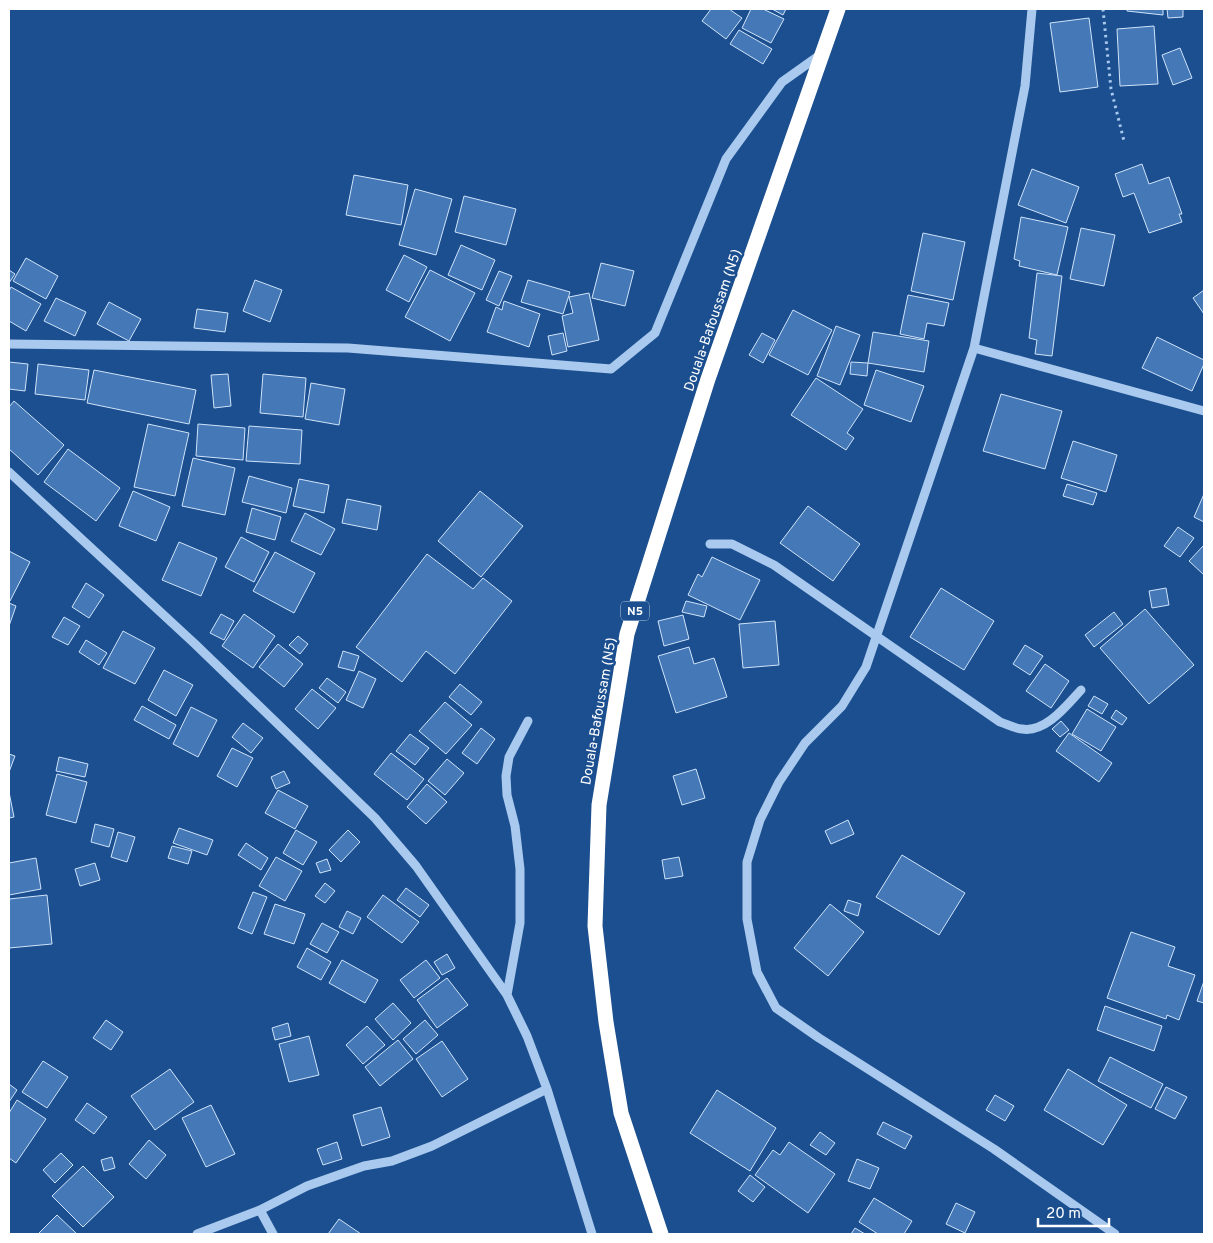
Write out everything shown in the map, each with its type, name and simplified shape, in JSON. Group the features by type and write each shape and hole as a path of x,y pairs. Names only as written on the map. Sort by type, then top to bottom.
{"highway":[{"name":"Douala-Bafoussam (N5)","path":"661,1234 621,1113 606,1022 596,926 599,805 627,634 708,379 820,55 838,9"}],"street":[{"path":"1032,9 1025,86 974,348 866,667 842,706 805,743 779,782 760,820 747,862 747,918 757,972 776,1008 819,1038 994,1149 1115,1234"},
{"path":"9,344 348,348 611,369 654,332 726,159 782,82 820,55"},
{"path":"974,348 1204,411"},
{"path":"9,472 195,644 375,818 416,866 507,995 527,1036 547,1089 592,1234"},
{"path":"710,544 732,544 774,565 1000,722 1023,730 1039,727 1062,711 1082,690"},
{"path":"507,995 520,923 520,892 517,844 507,795 506,776 509,758 528,721"},
{"path":"197,1234 260,1210 307,1186 364,1166 392,1161 432,1146 547,1089"},
{"path":"260,1210 273,1234"}],"path":[{"path":"1103,9 1111,89 1124,142"}],"building":[{"path":"711,9 729,9 742,18 726,39 702,21"},
{"path":"751,9 763,9 784,19 771,43 742,28"},
{"path":"772,9 786,9 783,15"},
{"path":"1127,9 1163,9 1163,15 1127,11"},
{"path":"1167,9 1183,9 1183,17 1168,18"},
{"path":"1089,18 1098,87 1060,92 1050,23"},
{"path":"1154,26 1158,84 1120,86 1117,29"},
{"path":"739,30 772,49 763,64 730,44"},
{"path":"1180,48 1192,78 1173,85 1162,55"},
{"path":"1142,164 1149,184 1169,177 1182,214 1179,214 1182,222 1149,233 1134,193 1123,197 1115,174"},
{"path":"1032,169 1079,187 1066,223 1018,205"},
{"path":"354,175 408,185 401,225 346,215"},
{"path":"415,189 452,199 436,255 399,245"},
{"path":"464,196 516,209 506,245 455,232"},
{"path":"1021,217 1068,227 1057,275 1019,266 1020,261 1014,259"},
{"path":"1081,228 1115,235 1104,286 1070,279"},
{"path":"923,233 965,242 953,300 911,291"},
{"path":"461,245 495,260 482,290 448,275"},
{"path":"404,255 427,267 409,302 386,290"},
{"path":"26,258 58,276 46,299 13,281"},
{"path":"601,263 634,271 625,306 592,298"},
{"path":"9,270 15,274 9,283"},
{"path":"430,270 475,293 450,341 405,317"},
{"path":"499,271 512,276 499,306 486,300"},
{"path":"1037,273 1062,276 1052,356 1035,354 1037,340 1029,338"},
{"path":"255,280 282,290 270,322 243,311"},
{"path":"528,280 570,292 563,314 521,302"},
{"path":"11,287 41,304 26,331 9,321 9,291"},
{"path":"1204,290 1204,314 1193,298"},
{"path":"589,293 599,340 568,347 562,316 573,313 569,297"},
{"path":"908,295 949,303 944,326 927,323 924,339 900,334"},
{"path":"56,298 86,312 75,336 44,321"},
{"path":"504,301 540,314 529,347 487,332 496,307 502,310"},
{"path":"109,302 141,319 129,341 97,324"},
{"path":"197,309 228,313 225,332 194,328"},
{"path":"793,310 832,330 808,375 769,355"},
{"path":"836,326 860,335 840,385 817,376"},
{"path":"873,332 929,341 924,372 868,363"},
{"path":"563,333 567,351 552,355 548,336"},
{"path":"762,333 775,340 763,363 749,355"},
{"path":"1157,337 1204,360 1192,391 1142,368"},
{"path":"9,362 28,364 25,391 9,389"},
{"path":"851,362 868,363 867,376 850,374"},
{"path":"38,364 89,370 85,400 35,394"},
{"path":"94,370 196,390 189,424 87,403"},
{"path":"876,370 924,386 911,422 864,405"},
{"path":"228,374 231,406 214,408 211,375"},
{"path":"263,374 306,378 303,417 260,413"},
{"path":"816,378 863,409 847,433 854,438 846,450 791,415"},
{"path":"311,383 345,389 339,425 305,419"},
{"path":"1001,394 1062,411 1045,469 983,451"},
{"path":"14,401 64,445 38,475 9,449 9,407"},
{"path":"148,424 189,433 175,496 134,487"},
{"path":"198,424 245,428 243,460 196,456"},
{"path":"249,426 302,430 300,464 246,461"},
{"path":"1073,441 1117,455 1106,492 1061,478"},
{"path":"68,449 120,488 96,521 44,482"},
{"path":"193,458 235,468 225,515 182,506"},
{"path":"249,476 292,488 286,513 242,502"},
{"path":"299,479 329,485 324,513 293,506"},
{"path":"1067,484 1097,493 1093,505 1063,496"},
{"path":"133,491 170,507 156,541 119,526"},
{"path":"480,491 523,526 481,577 438,541"},
{"path":"1204,494 1204,522 1194,517"},
{"path":"347,499 381,506 377,530 342,523"},
{"path":"808,506 860,544 833,581 780,543"},
{"path":"252,508 281,517 275,540 246,532"},
{"path":"305,513 335,529 321,555 291,541"},
{"path":"1178,527 1194,538 1180,557 1164,546"},
{"path":"241,537 269,552 254,582 225,567"},
{"path":"179,542 217,558 201,596 162,580"},
{"path":"1204,545 1204,575 1189,561"},
{"path":"9,551 30,562 10,601 9,600"},
{"path":"275,552 315,573 294,613 253,591"},
{"path":"427,554 473,589 483,578 512,601 455,674 426,651 402,682 356,647"},
{"path":"712,557 760,580 740,620 688,595 698,574 702,577"},
{"path":"86,583 104,595 89,618 72,607"},
{"path":"941,588 994,621 964,670 910,637"},
{"path":"1166,588 1169,605 1152,608 1149,591"},
{"path":"686,601 707,606 704,617 682,612"},
{"path":"9,603 16,606 9,626"},
{"path":"1145,609 1194,665 1149,704 1100,648"},
{"path":"1114,612 1123,624 1094,647 1085,635"},
{"path":"221,614 234,621 224,640 210,633"},
{"path":"244,614 275,636 253,668 222,646"},
{"path":"683,615 689,639 664,646 658,621"},
{"path":"64,617 80,626 68,645 52,637"},
{"path":"775,621 779,665 743,668 739,624"},
{"path":"123,631 155,648 135,684 103,668"},
{"path":"298,636 308,644 300,654 289,645"},
{"path":"86,640 107,653 99,665 79,652"},
{"path":"278,644 303,664 284,687 259,667"},
{"path":"1025,645 1043,656 1030,675 1013,664"},
{"path":"689,647 694,664 714,658 727,697 676,713 658,656"},
{"path":"343,651 359,656 354,671 338,667"},
{"path":"1045,664 1069,681 1051,708 1026,691"},
{"path":"164,670 193,685 176,716 148,700"},
{"path":"359,671 376,679 363,708 346,700"},
{"path":"327,678 346,692 338,703 319,688"},
{"path":"460,684 482,702 471,715 449,697"},
{"path":"312,689 336,708 318,729 295,709"},
{"path":"1094,696 1108,704 1102,714 1088,706"},
{"path":"445,702 472,725 446,754 419,731"},
{"path":"142,706 176,725 169,739 134,720"},
{"path":"191,707 217,720 198,757 173,744"},
{"path":"1087,709 1116,727 1101,751 1072,734"},
{"path":"1116,710 1127,718 1122,725 1111,718"},
{"path":"1061,721 1069,730 1060,737 1052,729"},
{"path":"243,723 263,738 251,753 232,737"},
{"path":"481,728 495,739 477,764 462,753"},
{"path":"1069,733 1112,763 1099,782 1056,751"},
{"path":"410,734 429,748 415,765 396,751"},
{"path":"232,748 253,758 237,787 217,776"},
{"path":"391,753 424,779 407,800 374,774"},
{"path":"9,754 15,756 9,772"},
{"path":"59,757 88,764 85,777 56,771"},
{"path":"447,759 464,773 445,795 428,781"},
{"path":"696,769 705,798 682,805 673,776"},
{"path":"284,771 290,783 276,789 271,777"},
{"path":"57,774 87,782 76,823 46,815"},
{"path":"427,784 447,802 426,824 407,807"},
{"path":"278,790 308,806 295,829 265,813"},
{"path":"9,792 14,817 9,818"},
{"path":"848,820 854,834 831,844 825,831"},
{"path":"95,824 114,829 109,847 91,842"},
{"path":"179,828 213,840 207,855 173,843"},
{"path":"296,830 317,842 303,865 283,853"},
{"path":"348,830 360,842 341,862 329,850"},
{"path":"118,832 135,837 127,862 111,857"},
{"path":"246,843 268,858 261,870 238,855"},
{"path":"172,846 192,851 188,864 168,858"},
{"path":"902,855 965,893 939,935 876,897"},
{"path":"276,857 302,871 285,901 259,886"},
{"path":"679,857 683,876 665,879 662,860"},
{"path":"36,858 41,889 9,895 9,863"},
{"path":"327,859 331,870 320,873 316,863"},
{"path":"95,863 100,880 80,886 75,869"},
{"path":"325,883 335,891 325,903 315,896"},
{"path":"406,888 429,905 420,917 397,900"},
{"path":"253,892 267,897 252,934 238,928"},
{"path":"47,895 52,944 9,948 9,899"},
{"path":"383,895 419,922 402,943 367,917"},
{"path":"848,900 861,904 858,916 844,911"},
{"path":"275,904 305,914 294,944 264,934"},
{"path":"830,904 864,932 828,976 794,948"},
{"path":"347,911 361,918 353,934 339,927"},
{"path":"322,923 339,932 327,953 310,944"},
{"path":"1131,932 1175,947 1168,966 1195,975 1179,1020 1167,1015 1166,1019 1107,998"},
{"path":"307,948 331,962 321,980 297,967"},
{"path":"447,954 455,968 442,975 434,962"},
{"path":"342,960 378,980 365,1003 329,983"},
{"path":"426,960 440,978 414,998 400,980"},
{"path":"447,978 468,1005 437,1028 417,1000"},
{"path":"1204,981 1204,1003 1197,1001"},
{"path":"393,1003 411,1023 393,1040 375,1019"},
{"path":"1105,1006 1162,1026 1154,1051 1097,1030"},
{"path":"106,1020 123,1032 111,1050 93,1038"},
{"path":"425,1020 438,1035 416,1054 403,1039"},
{"path":"288,1023 291,1036 275,1040 272,1028"},
{"path":"367,1026 385,1045 363,1064 346,1045"},
{"path":"309,1036 319,1075 289,1082 279,1044"},
{"path":"398,1040 413,1059 380,1086 365,1067"},
{"path":"442,1041 468,1079 442,1097 416,1059"},
{"path":"1110,1057 1163,1084 1151,1108 1098,1081"},
{"path":"43,1061 68,1077 47,1108 22,1092"},
{"path":"170,1069 194,1102 155,1130 131,1096"},
{"path":"1068,1069 1127,1105 1103,1145 1044,1110"},
{"path":"9,1084 17,1090 9,1102"},
{"path":"1166,1087 1187,1097 1175,1119 1155,1109"},
{"path":"717,1090 776,1128 750,1171 690,1133"},
{"path":"995,1095 1014,1106 1005,1121 986,1110"},
{"path":"17,1100 46,1119 16,1163 9,1158 9,1113"},
{"path":"87,1103 107,1117 94,1134 75,1120"},
{"path":"211,1105 235,1154 206,1167 182,1118"},
{"path":"381,1107 390,1137 362,1146 353,1115"},
{"path":"883,1122 912,1136 905,1149 877,1134"},
{"path":"820,1132 835,1143 826,1155 810,1145"},
{"path":"149,1140 166,1155 146,1179 129,1164"},
{"path":"337,1142 342,1159 323,1165 317,1149"},
{"path":"789,1142 835,1174 808,1213 755,1175 773,1150 780,1155"},
{"path":"61,1153 73,1165 55,1183 43,1170"},
{"path":"112,1157 115,1168 104,1171 101,1160"},
{"path":"857,1159 879,1168 870,1189 848,1181"},
{"path":"83,1166 114,1197 83,1227 52,1196"},
{"path":"750,1175 765,1187 753,1202 738,1191"},
{"path":"874,1198 912,1221 904,1234 878,1234 859,1222"},
{"path":"956,1203 975,1212 965,1233 946,1224"},
{"path":"57,1215 77,1234 38,1234"},
{"path":"339,1219 361,1234 328,1234"},
{"path":"855,1228 865,1234 851,1234"}]}
